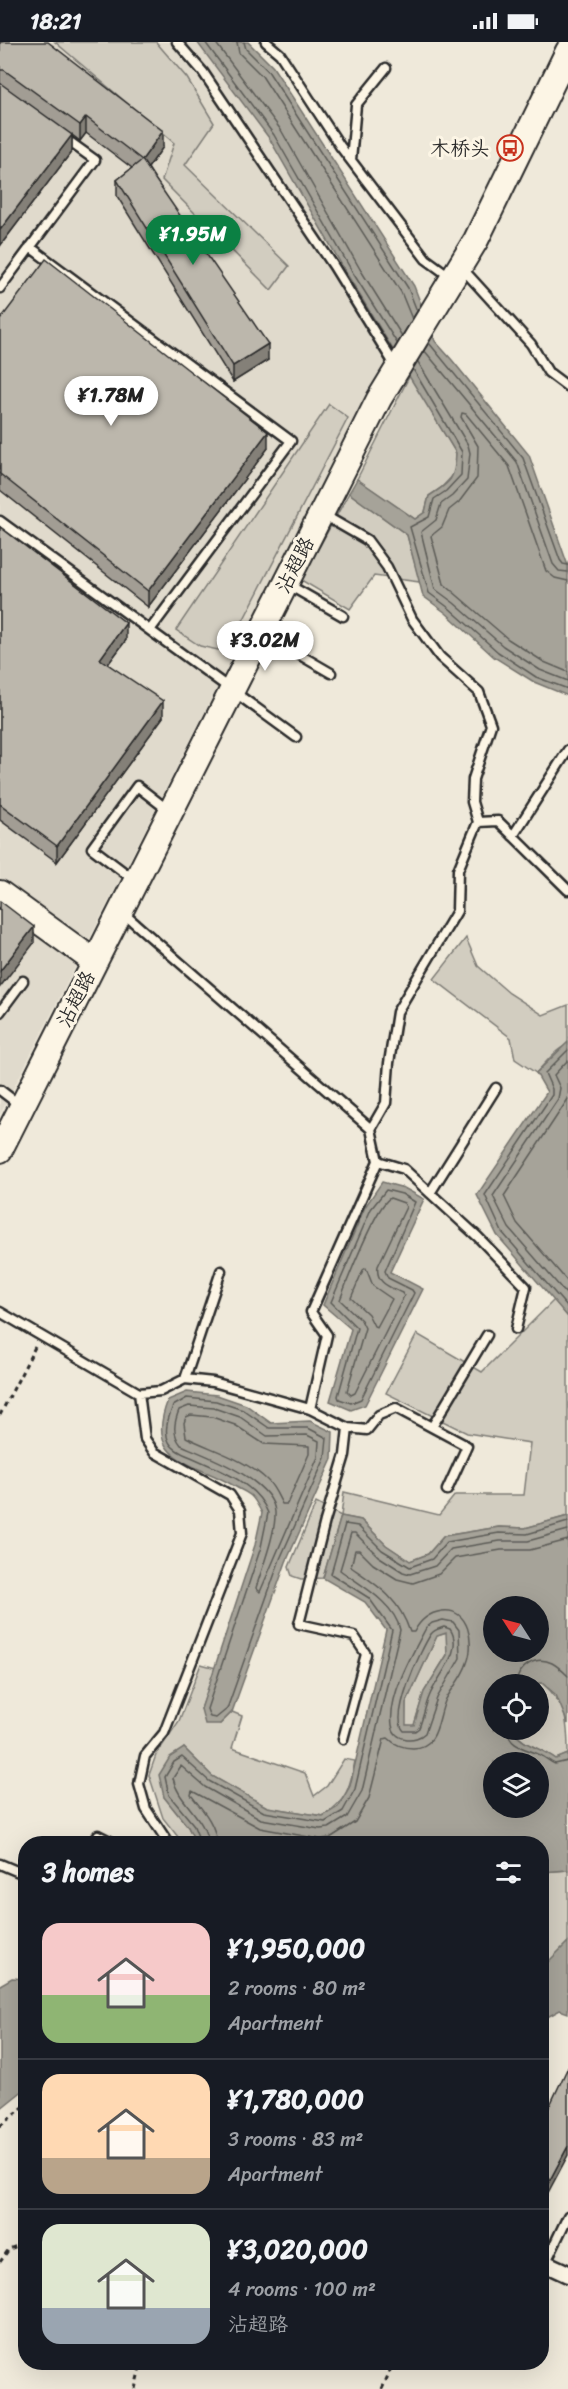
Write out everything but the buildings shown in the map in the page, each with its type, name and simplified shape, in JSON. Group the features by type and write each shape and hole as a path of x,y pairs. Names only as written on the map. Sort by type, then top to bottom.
{"street":[{"name":"沾超路","path":"0,1150 379,399 476,240 568,51"},
{"path":"0,893 95,962"},
{"path":"549,2266 568,2274"}],"lane":[{"path":"177,42 203,72 400,366"},
{"path":"266,42 280,54 351,160 426,259 456,272 531,344 548,372 568,387"},
{"path":"351,160 356,105 386,69"},
{"path":"0,288 95,160 57,132"},
{"path":"30,247 291,441 150,630"},
{"path":"321,514 367,540 387,567 412,619 440,657 479,692 491,725 473,779 472,802 478,822 458,870 457,911 397,1011 388,1063 386,1103 371,1130"},
{"path":"0,520 296,737"},
{"path":"286,584 343,616"},
{"path":"261,633 331,673"},
{"path":"513,836 568,750"},
{"path":"136,881 92,848 138,786 171,812"},
{"path":"478,822 498,821 568,890"},
{"path":"121,911 371,1130 378,1161 311,1312 327,1335 310,1409"},
{"path":"0,1012 23,981"},
{"path":"430,1193 496,1089"},
{"path":"0,1090 22,1107"},
{"path":"378,1161 404,1168 478,1237 526,1287 516,1329"},
{"path":"185,1379 221,1271"},
{"path":"0,1312 139,1393 161,1391 185,1379 213,1382 310,1409 348,1428 367,1430 379,1415 396,1408 467,1446 447,1490"},
{"path":"432,1427 487,1335"},
{"path":"139,1393 145,1439 154,1452 230,1495 240,1510 242,1533 164,1733 145,1756 139,1784 146,1809 164,1836"},
{"path":"343,1739 366,1654 354,1636 299,1624 325,1521 345,1455 348,1428"},
{"path":"0,1864 18,1872"},
{"path":"549,2252 568,2216"}],"path":[{"path":"0,1415 40,1335"},
{"path":"0,2126 18,2111"},
{"path":"0,2262 9,2249 18,2246"},
{"path":"135,2389 139,2370"},
{"path":"382,2389 390,2370"}],"shaded area":[{"path":"0,42 213,42 401,342 360,407 0,1115"},
{"path":"55,42 156,42 187,78 214,123 185,165 289,266 271,290 162,180 174,143"},
{"path":"410,375 456,453 456,472 442,487 429,496 425,512 415,519 357,479"},
{"path":"329,404 348,418 233,640 218,650 200,646 176,630"},
{"path":"349,493 407,535 420,582 374,576 350,609 301,580"},
{"path":"466,938 478,966 509,993 543,1015 568,1005 568,1045 555,1053 536,1073 515,1059 511,1038 434,979"},
{"path":"554,1300 568,1317 568,1516 525,1528 499,1527 444,1536 428,1554 410,1561 386,1545 361,1520 341,1516 344,1492 439,1515 455,1495 524,1495 530,1443 467,1433 386,1393 417,1334 482,1372"},
{"path":"316,1503 341,1516 323,1578 301,1579 292,1576 289,1567"},
{"path":"447,1633 447,1655 424,1692 414,1726 405,1725 406,1703 437,1636"},
{"path":"201,1664 216,1668 201,1709 220,1724 232,1712 242,1716 232,1748 305,1773 314,1796 327,1786 344,1759 355,1761 349,1786 337,1805 323,1816 267,1807 212,1776 184,1748 164,1797 192,1836 177,1836 163,1818 149,1775 156,1755 179,1721"},
{"path":"549,1690 557,1699 564,1715 568,1754 556,1759 549,1752 521,1740 549,1740"},
{"path":"568,1870 568,1942 549,1962 549,1871"}],"water":[{"path":"197,42 248,42 273,67 414,286 435,341 529,455 568,566 568,696 534,682 494,657 446,613 423,596 407,535 349,493 357,479 415,519 425,512 429,496 450,479 456,453 348,276 269,138"},
{"path":"568,1042 568,1317 497,1235 477,1195 547,1092 536,1073"},
{"path":"382,1182 404,1188 424,1199 390,1272 423,1289 365,1405 351,1410 330,1401 351,1329 323,1305 365,1207"},
{"path":"187,1392 217,1395 246,1405 271,1423 310,1421 333,1432 332,1459 286,1562 232,1712 220,1724 205,1724 201,1709 255,1545 262,1513 249,1494 189,1465 167,1448 162,1437 162,1421 168,1400"},
{"path":"341,1516 361,1520 386,1545 410,1561 428,1554 444,1536 499,1527 525,1528 568,1516 568,1724 556,1695 549,1689 549,1674 483,1674 483,1740 521,1740 544,1752 483,1752 483,1818 549,1818 549,1754 556,1759 568,1754 568,1870 549,1871 549,1836 192,1836 164,1797 159,1775 170,1757 184,1748 212,1776 267,1807 323,1816 338,1807 350,1786 386,1630 365,1602 323,1578","holes":["446,1633 447,1655 424,1692 414,1725 406,1725 406,1703 437,1636"]},
{"path":"568,1942 568,2013 560,2010 549,2016 549,1961"},
{"path":"12,1978 18,1978 18,2095 0,2109 0,1985"}],"place":[{"name":"木桥头","path":"510,148"}]}
